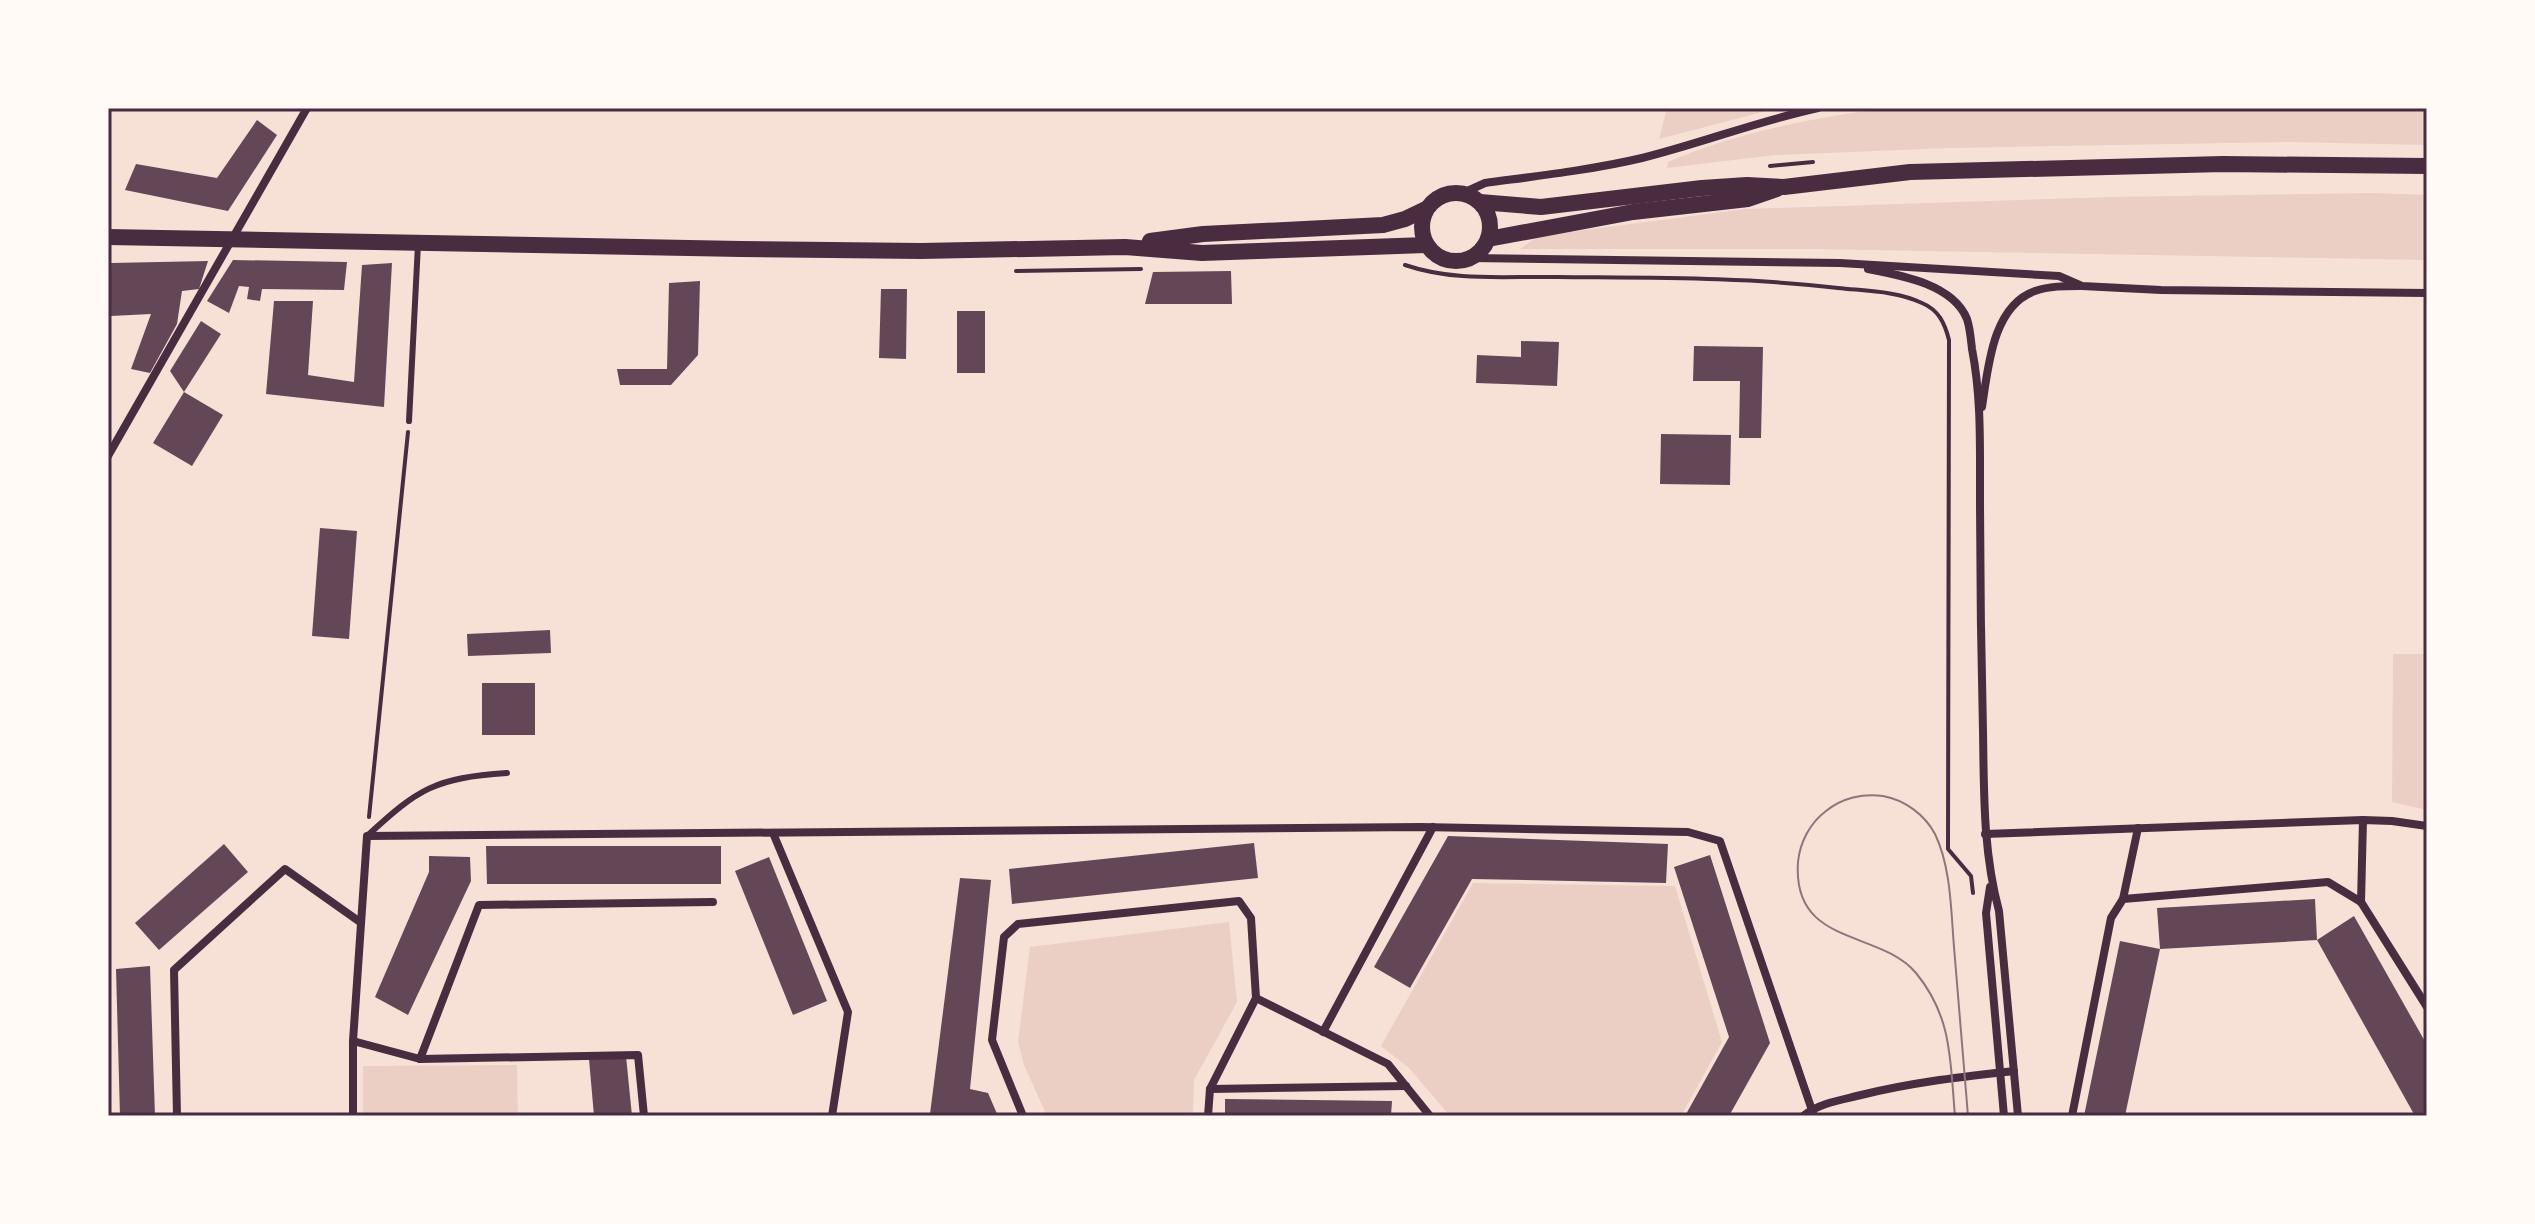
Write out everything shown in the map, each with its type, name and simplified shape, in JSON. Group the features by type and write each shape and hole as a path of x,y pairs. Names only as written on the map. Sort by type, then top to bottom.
{"main road":[{"path":"1125,247 1203,234 1383,225 1426,209 1442,195 1463,193 1480,202 1541,207 1702,188 1747,185 1784,187 1910,172 2223,164 2427,166"},
{"path":"1488,239 1633,212 1748,199 1784,187"},
{"path":"1426,209 1421,228 1426,245 1444,259 1456,261 1470,258 1481,250 1488,239 1490,222 1480,202"},
{"path":"108,237 921,251 1125,247 1202,253 1426,245"}],"street":[{"path":"108,456 307,108"},
{"path":"1463,193 1485,183 1637,159 1818,108"},
{"path":"1470,258 1840,263 2059,276 2082,286"},
{"path":"1840,263 1911,278 1933,287 1957,305 1967,319 1980,419 1985,834 1991,882 1999,911 2018,1116"},
{"path":"1980,419 1990,355 2013,305 2033,292 2082,286 2427,293"},
{"path":"1985,834 2363,820 2427,826"},
{"path":"2361,902 2363,820"},
{"path":"1323,1032 1433,827"},
{"path":"353,1116 353,1041 367,836 1433,827 1688,832 1720,841 1814,1112"},
{"path":"2072,1116 2111,918 2123,899 2138,828"},
{"path":"773,833 848,1012 832,1116"},
{"path":"177,1116 174,970 285,869 360,922"},
{"path":"1991,882 1986,913 2004,1116"},
{"path":"2123,899 2328,882 2361,902 2427,1007"},
{"path":"1023,1116 992,1040 1004,937 1018,924 1239,901 1251,918 1256,998 1210,1089 1208,1116"},
{"path":"420,1059 479,905 713,902"},
{"path":"1256,998 1388,1064 1430,1116"},
{"path":"353,1041 420,1059 638,1055 644,1116"},
{"path":"1803,1116 1930,1079 2014,1071"},
{"path":"1210,1089 1406,1086"}],"lane":[{"path":"409,421 418,244"},
{"path":"367,836 403,803 423,790 466,776 507,773"}],"path":[{"path":"1486,277 1646,278 1815,285 1902,295 1926,304 1945,322 1949,340 1948,849 1971,876 1973,892"},
{"path":"367,836 409,421"}],"shaded area":[{"path":"1667,108 1778,108 1659,139"},
{"path":"1891,108 2427,108 2427,145 2288,142 1951,148 1775,155 1667,168 1668,162 1748,134 1836,115"},
{"path":"2427,195 2427,260 1812,249 1520,249 1538,236 1745,209 2111,197"},
{"path":"2393,654 2427,654 2427,810 2392,802"},
{"path":"1473,883 1675,886 1722,1042 1681,1116 1450,1116 1409,1068 1381,1046"},
{"path":"1229,922 1237,1002 1194,1080 1193,1116 1047,1116 1024,1065 1018,1042 1030,947"},
{"path":"517,1065 518,1116 363,1116 363,1066"}],"building":[{"path":"257,120 277,135 228,211 125,190 136,164 217,178"},
{"path":"233,260 347,262 344,290 262,289 260,301 247,299 249,287 239,286 229,313 207,301"},
{"path":"208,261 199,289 182,291 177,324 150,373 131,369 151,314 111,316 111,263"},
{"path":"392,263 384,407 266,394 274,301 313,301 308,375 354,382 362,265"},
{"path":"1231,271 1232,304 1145,304 1153,272"},
{"path":"700,281 698,355 671,385 620,385 617,369 667,369 669,283"},
{"path":"881,289 907,289 906,359 879,358"},
{"path":"957,311 985,311 985,373 957,373"},
{"path":"201,321 221,334 184,392 170,371"},
{"path":"1521,341 1559,342 1557,386 1476,383 1477,355 1521,357"},
{"path":"1694,346 1763,347 1761,438 1739,438 1740,381 1693,381"},
{"path":"184,392 223,415 192,466 153,443"},
{"path":"1661,434 1731,435 1730,485 1660,484"},
{"path":"320,528 357,531 349,639 312,636"},
{"path":"550,630 551,653 468,656 467,634"},
{"path":"482,683 535,683 535,735 482,735"},
{"path":"1448,836 1668,844 1666,883 1472,879 1410,988 1374,967"},
{"path":"1254,843 1258,878 1012,904 1009,869"},
{"path":"224,844 248,872 159,950 135,923"},
{"path":"486,846 721,846 721,884 487,884"},
{"path":"1710,855 1770,1043 1729,1116 1685,1116 1729,1037 1674,867"},
{"path":"429,856 470,857 471,881 408,1015 375,997 429,872"},
{"path":"769,857 827,1001 793,1015 735,871"},
{"path":"960,878 991,880 970,1089 988,1093 998,1116 930,1114"},
{"path":"2315,899 2317,940 2160,949 2157,908"},
{"path":"2354,916 2427,1045 2427,1113 2421,1116 2415,1116 2317,940"},
{"path":"2120,941 2160,949 2125,1116 2084,1116"},
{"path":"150,966 155,1116 120,1116 116,969"},
{"path":"626,1056 632,1116 594,1116 589,1059"},
{"path":"1225,1099 1392,1101 1391,1116 1225,1116"}],"tram line":[{"path":"1955,1116 1948,1041 1928,990 1916,973 1900,959 1823,923 1809,909 1800,889 1798,862 1807,834 1820,816 1846,800 1875,795 1899,801 1914,809 1935,834 1949,889 1968,1116"}]}
